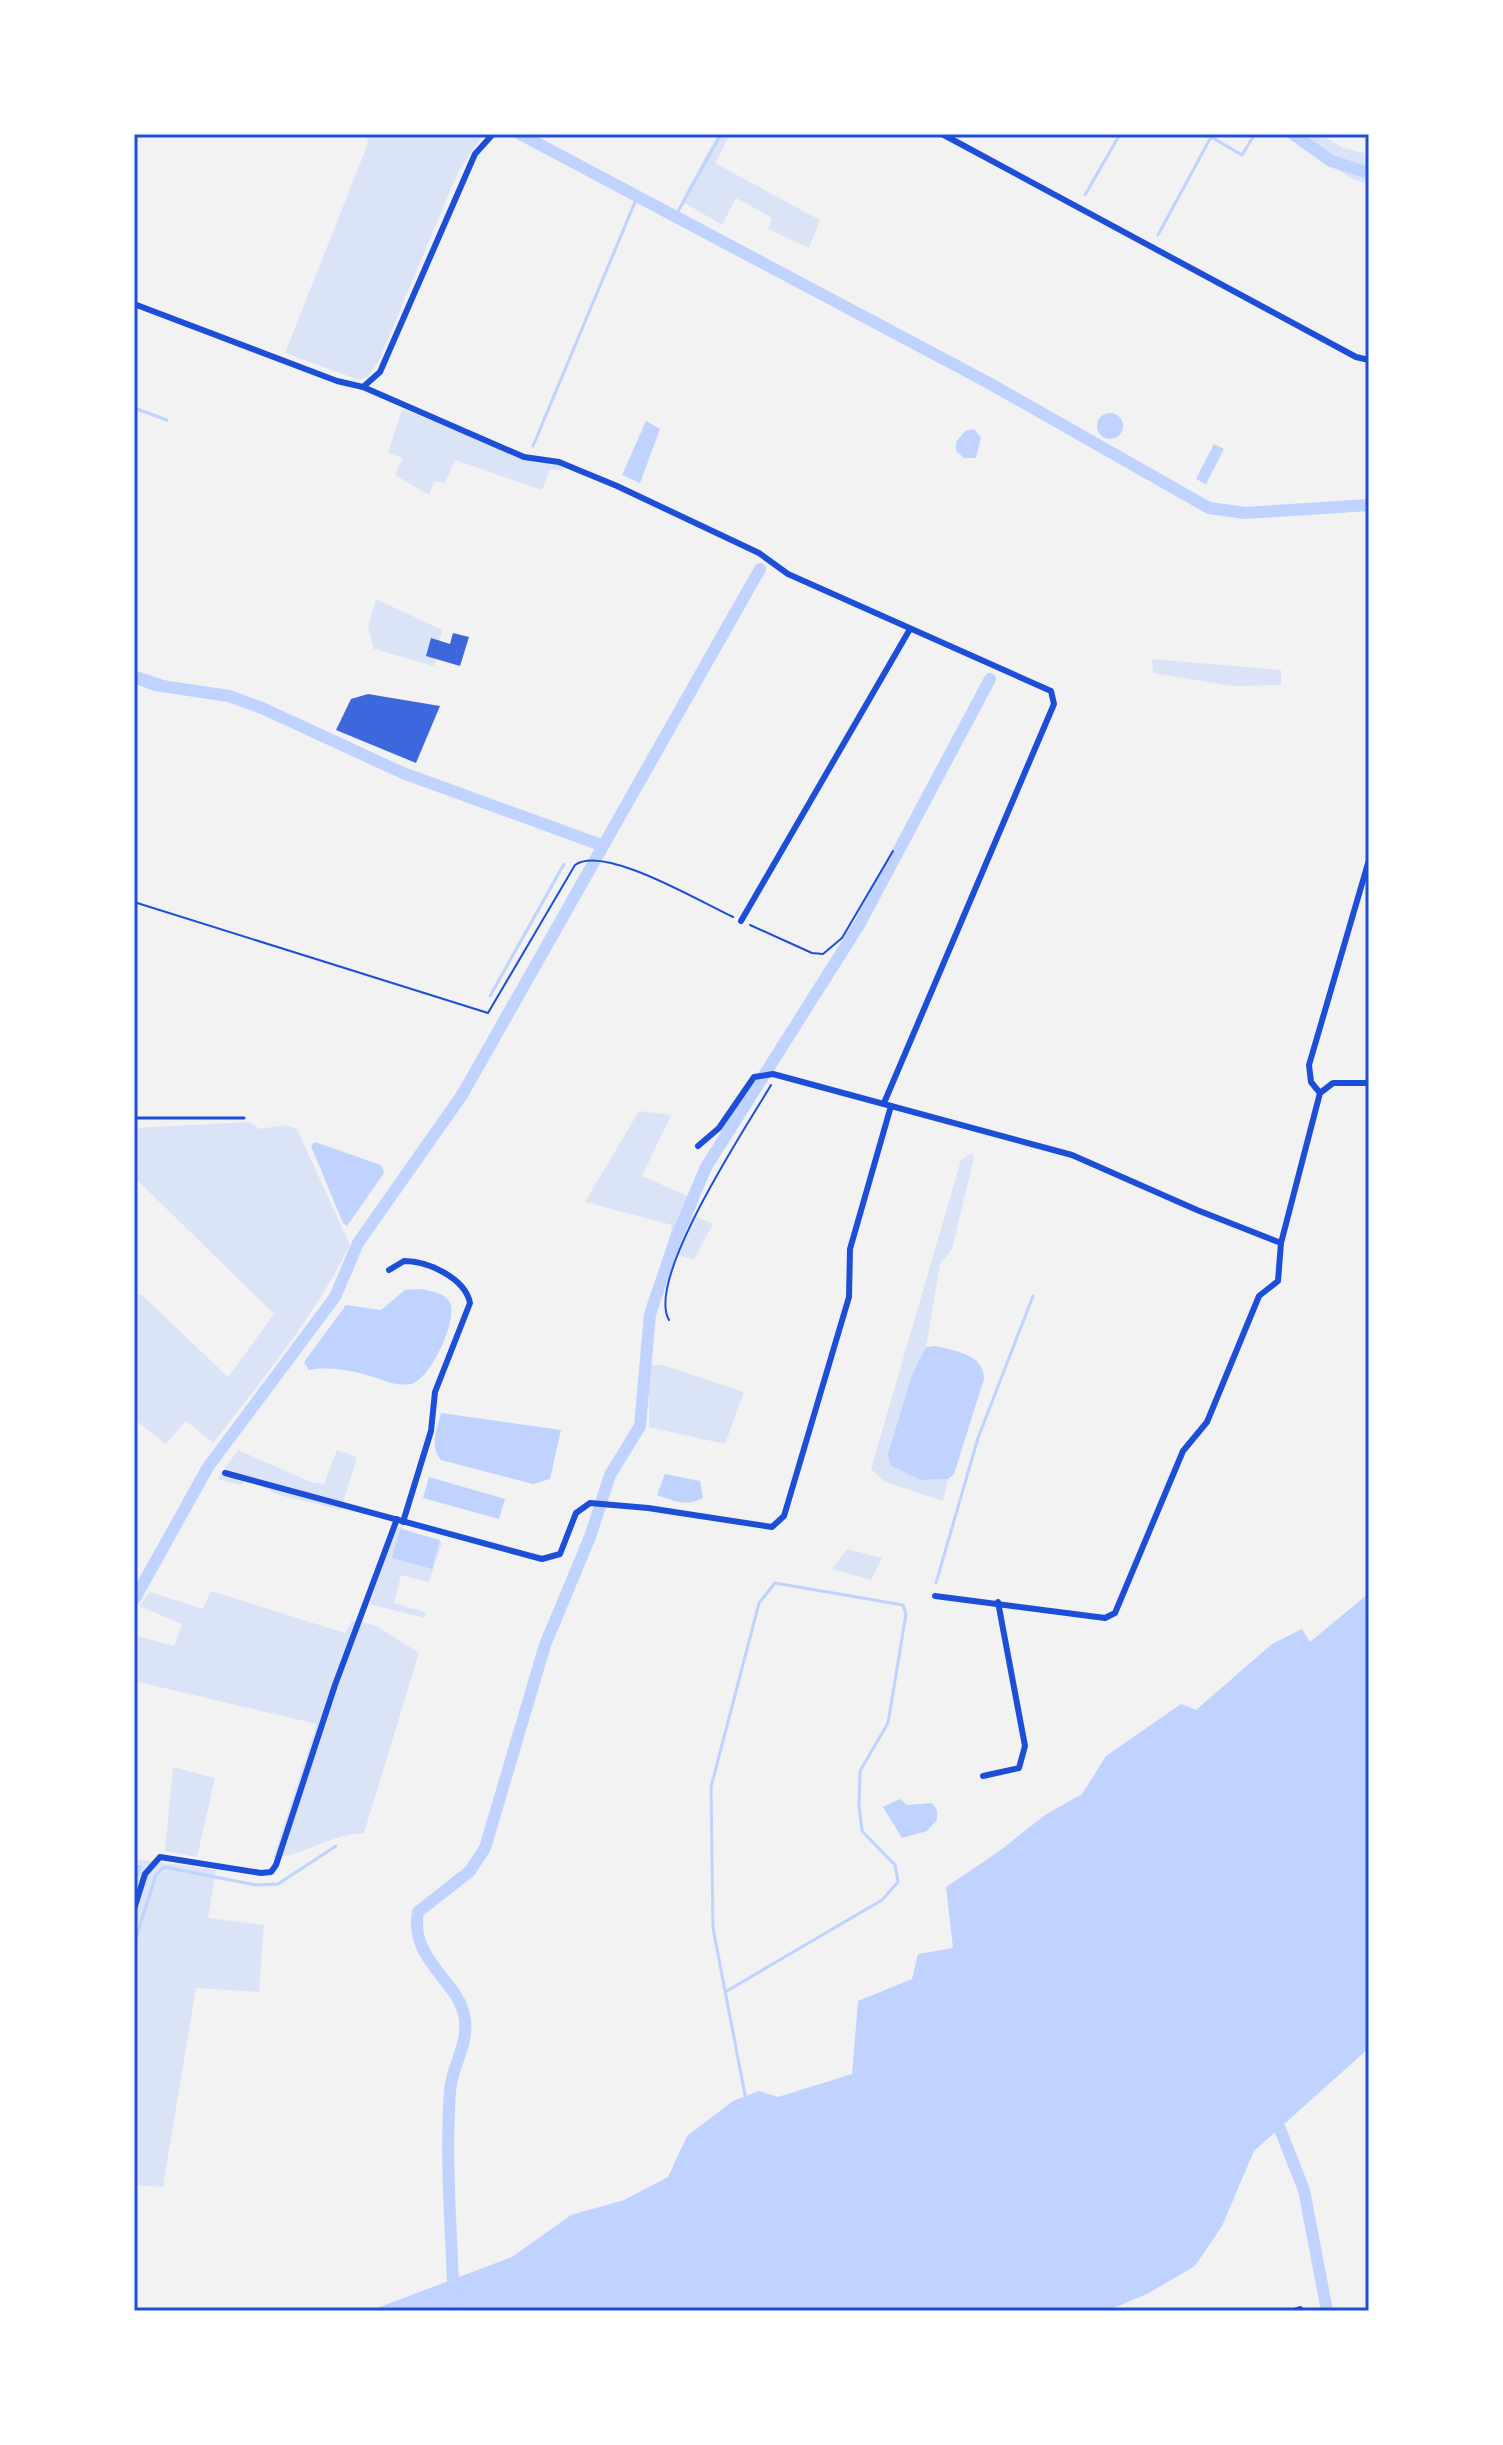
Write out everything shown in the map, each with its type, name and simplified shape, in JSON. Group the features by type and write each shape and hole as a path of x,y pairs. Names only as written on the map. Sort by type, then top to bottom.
{"street":[{"path":"363,387 380,372 475,154 493,134"},
{"path":"942,134 1356,357 1369,360"},
{"path":"134,304 337,381 363,387 524,457 559,462 617,486 759,553 788,574 1045,687 1054,696 888,1104 850,1249 849,1297 784,1516 772,1527 600,1502 582,1506 576,1513 565,1546 553,1559 225,1473"},
{"path":"741,921 910,629"},
{"path":"1320,1093 1311,1082 1309,1065 1369,860"},
{"path":"698,1146 719,1128 744,1087 762,1074 776,1074 1072,1155 1281,1243"},
{"path":"935,1596 1105,1618 1115,1613 1178,1461 1207,1422 1259,1296 1278,1281 1281,1243 1320,1093 1333,1083 1369,1083"},
{"path":"134,1909 145,1874 160,1857 261,1873 271,1872 276,1865 335,1685 400,1520 431,1431 435,1392 470,1303 465,1289 457,1281 434,1269 404,1261 389,1270"},
{"path":"983,1776 1019,1768 1025,1746 998,1602"}],"lane":[{"path":"134,1118 244,1118"}],"path":[{"path":"134,902 488,1013 575,865 590,859 623,866 812,953 823,954 842,938 893,851"},
{"path":"669,1320 664,1303 678,1253 707,1192 776,1074"}],"shaded area":[{"path":"368,134 484,134 459,170 379,360 368,377 359,380 285,353 367,146"},
{"path":"718,134 728,138 715,163 820,220 809,248 768,229 772,218 736,198 722,225 681,201"},
{"path":"1282,134 1321,134 1343,148 1369,154 1369,184 1354,180"},
{"path":"402,409 535,462 557,463 565,470 550,470 542,490 455,460 445,483 434,481 429,495 395,475 403,458 388,453"},
{"path":"376,599 442,630 434,666 374,649 368,627"},
{"path":"1152,659 1281,670 1281,685 1232,686 1153,673"},
{"path":"639,1111 671,1115 642,1176 699,1201 693,1215 713,1224 694,1259 666,1252 672,1225 585,1202"},
{"path":"250,1122 260,1129 285,1125 297,1129 350,1245 304,1323 213,1443 186,1421 166,1444 134,1419 134,1294 142,1295 228,1377 274,1314 134,1177 134,1154 138,1151 134,1128"},
{"path":"972,1153 974,1158 952,1249 940,1264 926,1347 897,1422 921,1480 948,1479 943,1501 885,1482 871,1469 961,1160"},
{"path":"649,1365 663,1365 744,1392 725,1444 649,1427"},
{"path":"238,1450 311,1482 324,1484 337,1450 357,1457 341,1510 279,1495 246,1479 241,1485 217,1479"},
{"path":"396,1526 442,1543 429,1582 401,1575 394,1603 426,1612 424,1618 370,1604"},
{"path":"847,1549 882,1558 871,1580 832,1569"},
{"path":"211,1591 345,1633 352,1621 375,1625 419,1653 364,1833 340,1837 273,1858 317,1724 134,1681 134,1635 174,1646 182,1624 139,1606 150,1592 203,1609"},
{"path":"173,1767 215,1778 197,1857 165,1851"},
{"path":"134,1859 216,1870 208,1918 264,1925 259,1992 196,1988 163,2187 134,2185"}],"water":[{"path":"1110,413 1119,417 1123,426 1119,435 1110,439 1101,435 1097,426 1101,417"},
{"path":"646,421 660,429 640,483 622,475"},
{"path":"974,429 981,438 976,458 964,458 956,451 956,442 965,431"},
{"path":"1214,444 1224,449 1206,484 1196,479"},
{"path":"134,670 170,682 168,692 134,684"},
{"path":"315,1142 381,1165 384,1173 347,1226 343,1223 311,1146"},
{"path":"422,1289 444,1296 451,1309 447,1334 434,1360 419,1380 411,1384 398,1384 343,1370 309,1370 304,1362 346,1305 381,1310 405,1290"},
{"path":"936,1346 974,1359 983,1371 984,1379 954,1474 948,1479 921,1480 890,1465 888,1454 912,1375 926,1347"},
{"path":"441,1413 561,1430 550,1479 533,1484 441,1460 435,1443"},
{"path":"665,1474 700,1481 703,1498 686,1503 657,1495"},
{"path":"429,1477 505,1499 499,1519 423,1498"},
{"path":"400,1529 440,1540 432,1569 392,1558"},
{"path":"1369,1593 1369,2048 1254,2151 1222,2226 1195,2266 1147,2294 1106,2311 369,2311 512,2257 571,2215 624,2200 668,2177 687,2136 733,2101 759,2091 778,2097 852,2074 858,2001 912,1979 918,1954 953,1948 946,1887 1045,1815 1082,1794 1106,1756 1181,1704 1196,1710 1272,1644 1302,1629 1310,1642"},
{"path":"900,1799 907,1805 932,1803 937,1810 937,1820 927,1831 902,1838 883,1807"}],"building":[{"path":"453,633 469,637 460,666 426,656 431,638 450,644"},
{"path":"368,694 440,706 416,763 336,730 351,699"}],"waterway":[{"path":"520,134 987,382 1209,508 1245,513 1369,505"},
{"path":"676,215 721,134"},
{"path":"1085,195 1120,134"},
{"path":"1206,134 1242,155 1255,134"},
{"path":"1293,134 1331,161 1369,173"},
{"path":"1158,235 1211,137"},
{"path":"533,446 638,195"},
{"path":"134,408 167,420"},
{"path":"134,1600 208,1467 335,1297 358,1243 462,1095 760,569"},
{"path":"134,677 155,685 229,696 403,773 601,845"},
{"path":"454,2311 449,2173 450,2091 464,2039 465,2020 455,1994 421,1944 417,1929 418,1912 470,1871 485,1848 545,1645 590,1537 610,1475 640,1426 650,1314 676,1238 706,1167 859,925 990,679"},
{"path":"490,996 564,864"},
{"path":"936,1583 978,1438 1033,1296"},
{"path":"725,1992 882,1900 898,1882 895,1865 862,1831 859,1806 860,1771 888,1723 906,1614 903,1605 775,1583 759,1603 711,1787 713,1928 746,2100"},
{"path":"134,1944 156,1875 164,1867 256,1885 278,1884 336,1846"},
{"path":"134,1865 140,1867 134,1884"},
{"path":"1274,2114 1304,2190 1327,2311"}]}
